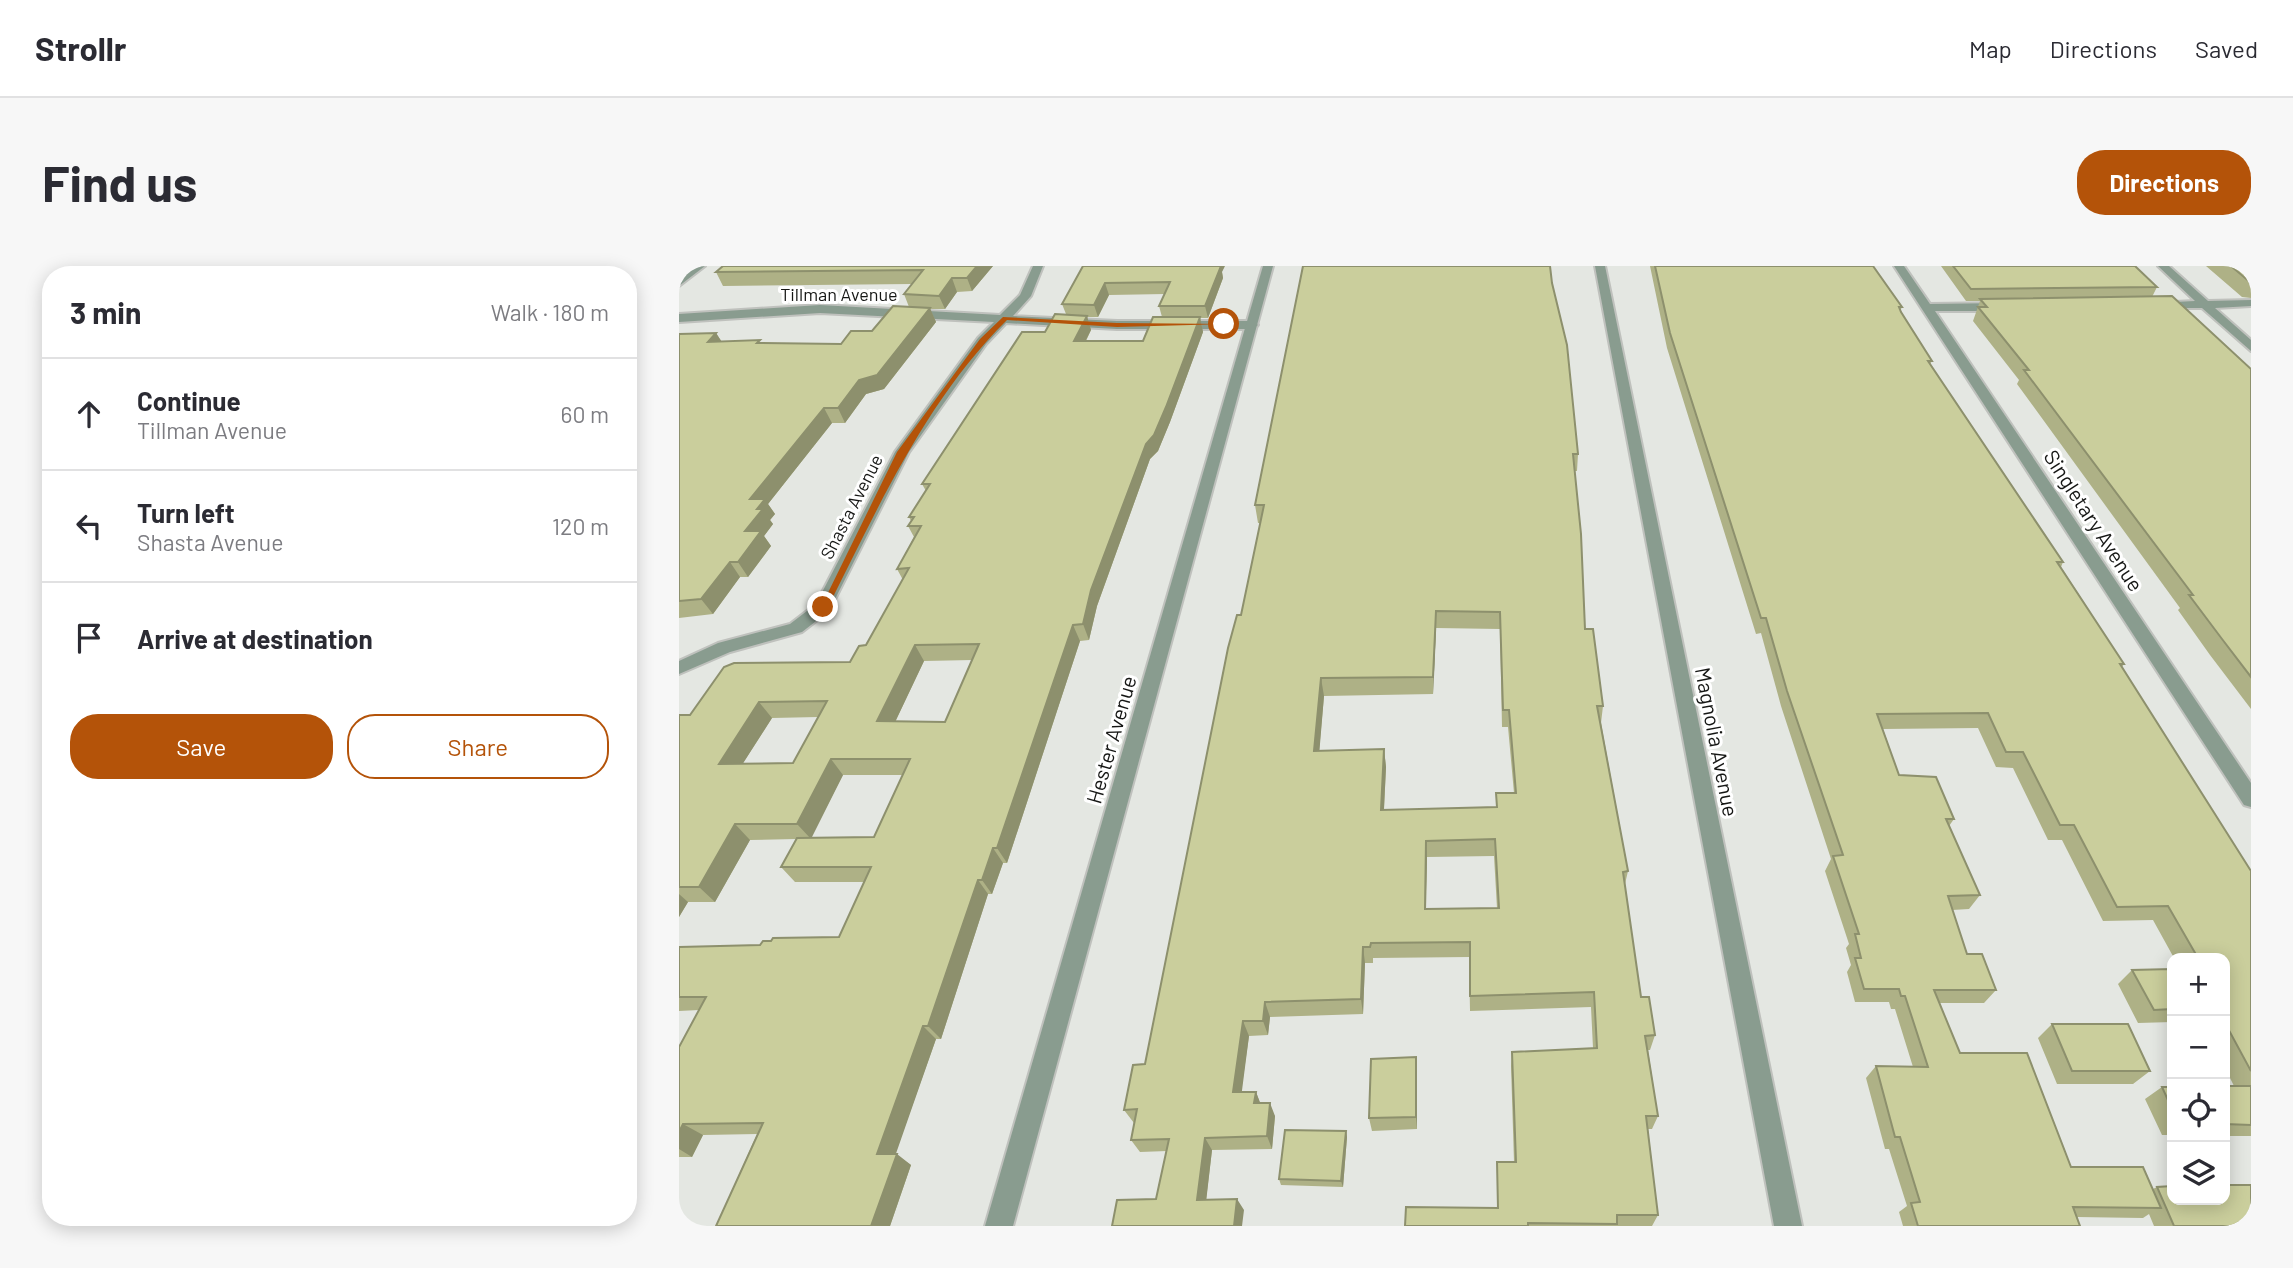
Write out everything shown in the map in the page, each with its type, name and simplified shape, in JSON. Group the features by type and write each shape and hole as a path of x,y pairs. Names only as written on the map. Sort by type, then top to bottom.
{"street":[{"path":"679,284 700,266"},
{"name":"Shasta Avenue","path":"679,668 724,647 796,628 823,607 902,452 982,341 1025,296 1038,266"},
{"name":"Hester Avenue","path":"999,1226 1268,266"},
{"name":"Magnolia Avenue","path":"1599,266 1788,1226"},
{"name":"Singletary Avenue","path":"1899,266 2251,799"},
{"path":"2164,266 2251,347"},
{"path":"2138,306 2251,303"},
{"path":"1927,308 2012,307"},
{"name":"Tillman Avenue","path":"679,318 820,309 1117,325 1252,325"}],"building":[{"path":"723,266 977,266 967,278 952,278 939,296 904,294 923,270 716,272"},
{"path":"1083,266 1221,266 1205,306 1159,306 1170,282 1105,283 1094,305 1062,304"},
{"path":"1303,266 1550,266 1567,345 1578,454 1573,454 1581,534 1585,629 1593,629 1603,706 1597,706 1628,871 1623,872 1641,997 1649,997 1655,1035 1645,1036 1658,1116 1646,1116 1658,1215 1617,1215 1617,1224 1405,1226 1406,1207 1498,1208 1497,1162 1516,1162 1512,1052 1597,1048 1594,992 1470,996 1470,942 1371,943 1370,947 1363,947 1361,999 1265,1002 1263,1021 1243,1021 1233,1092 1256,1092 1254,1103 1270,1103 1267,1136 1205,1138 1197,1200 1237,1199 1234,1226 1112,1226 1117,1200 1156,1199 1169,1139 1131,1140 1137,1109 1124,1110 1133,1065 1145,1064 1228,648 1237,615 1241,615 1264,505 1255,505","holes":["1436,611 1500,612 1503,710 1509,710 1516,793 1496,793 1497,807 1381,810 1384,749 1314,751 1321,678 1433,677","1495,839 1499,908 1425,909 1426,841"]},
{"path":"1655,266 1873,266 1902,307 1899,307 1901,312 1932,361 1928,361 2063,562 2057,562 2124,664 2120,664 2251,871 2251,1071 2230,1032 2230,953 2195,953 2168,906 2117,907 2074,825 2060,825 2023,752 2006,752 1988,713 1877,714 1899,775 1936,777 1954,819 1946,819 1980,895 1948,896 1967,954 1982,954 1996,990 1934,990 1960,1053 2027,1053 2071,1167 2143,1167 2161,1208 2073,1207 2080,1226 1918,1226 1911,1203 1920,1202 1900,1137 1895,1137 1876,1066 1928,1067 1905,996 1901,996 1899,989 1864,989 1855,958 1861,958 1855,934 1859,934 1833,856 1843,855 1787,691 1766,618 1761,618 1670,333"},
{"path":"1953,266 2135,266 2157,287 1971,289"},
{"path":"2231,266 2251,266 2251,283"},
{"path":"2172,296 2251,369 2251,677 2189,595 2193,595 2024,370 2029,370 1978,307 1987,307 1980,299"},
{"path":"893,306 930,308 877,375 859,380 838,408 824,408 750,499 765,499 757,509 763,509 745,531 761,531 738,562 730,562 701,599 679,601 679,334 716,333 708,342 760,340 757,343 841,344 851,331 872,331"},
{"path":"1055,314 1087,316 1074,341 1143,341 1153,317 1200,317 1166,407 1154,435 1146,444 1091,590 1083,624 1073,625 997,848 993,848 982,880 978,880 928,1026 923,1026 877,1154 897,1154 871,1226 716,1226 763,1123 683,1124 679,1132 679,1047 706,997 679,997 679,947 760,945 773,938 839,937 871,867 781,867 797,838 874,837 910,759 831,759 797,824 735,824 699,887 679,887 679,715 690,715 724,667 734,663 850,662 859,646 866,645 909,568 897,569 921,526 908,526 914,517 909,517 930,484 922,484 1022,332 1045,332","holes":["979,644 945,722 877,721 915,645","827,701 793,763 719,764 759,702"]},
{"path":"2167,969 2167,1009 2154,1010 2132,970"},
{"path":"2052,1024 2128,1024 2150,1071 2072,1071"},
{"path":"1416,1057 1416,1117 1369,1118 1371,1059"},
{"path":"2230,1086 2251,1086 2251,1125 2230,1124"},
{"path":"1285,1130 1346,1131 1341,1181 1279,1179"},
{"path":"2230,1185 2251,1185 2251,1226 2174,1226 2157,1187 2167,1186 2167,1205 2230,1205"}],"route":[{"path":"823,607 902,452 982,341 1005,318 1117,325 1224,324"}]}
